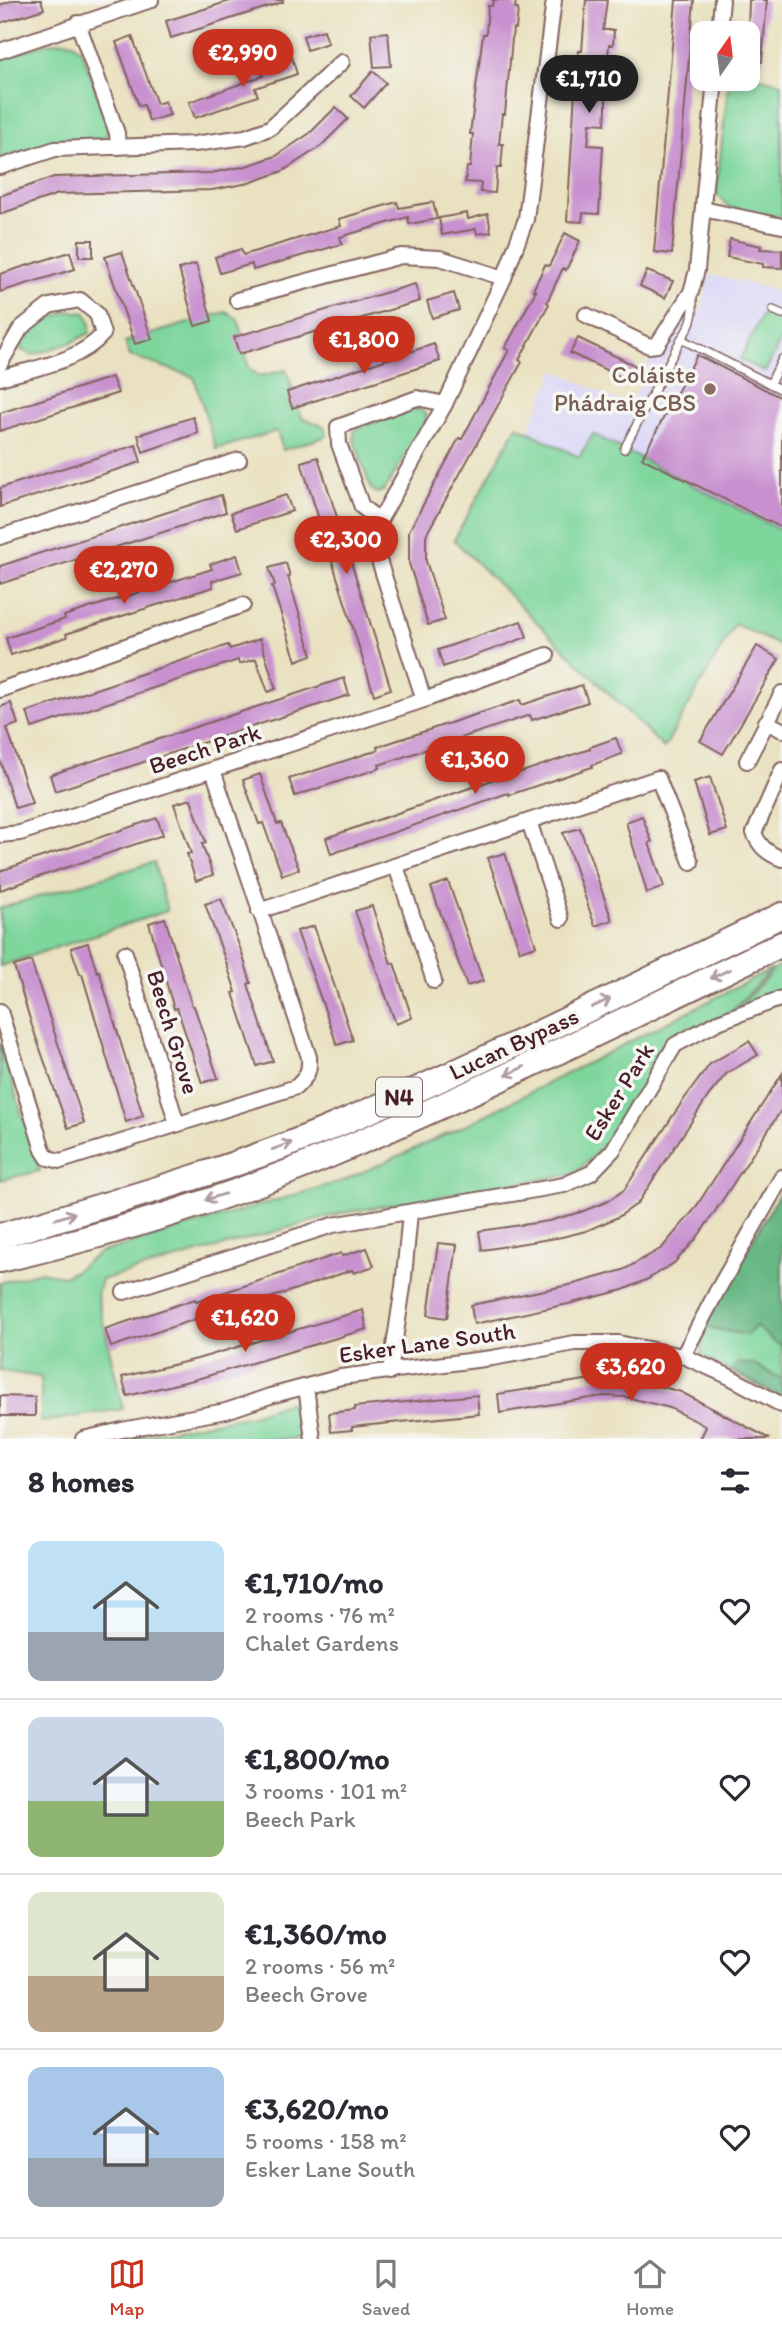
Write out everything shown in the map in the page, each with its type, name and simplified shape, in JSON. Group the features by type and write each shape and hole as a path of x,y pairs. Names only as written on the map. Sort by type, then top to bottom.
{"highway":[{"name":"Lucan Bypass","path":"0,1236 201,1176 326,1130 508,1047 782,915"},
{"name":"Lucan Bypass","path":"0,1260 99,1234 221,1196 335,1153 782,944"}],"street":[{"path":"0,51 150,0"},
{"path":"424,700 373,542 373,532 445,404 504,278 526,219 554,0"},
{"path":"720,21 722,0"},
{"path":"79,23 117,133 118,146"},
{"path":"0,167 55,149 194,144 245,137 270,128 342,62"},
{"path":"586,315 649,346 657,345 691,292 697,270 714,91"},
{"path":"703,209 782,226"},
{"path":"237,300 401,256 440,258 504,278"},
{"path":"0,364 21,328 49,306 80,300 97,314 103,334 93,346 71,356 0,378"},
{"path":"379,520 362,507 339,444 338,427 417,398 445,404"},
{"path":"0,537 239,460"},
{"path":"0,690 243,605"},
{"name":"Beech Park","path":"0,835 19,833 213,770 424,700 547,655"},
{"path":"747,761 782,693"},
{"path":"766,722 782,730"},
{"name":"Beech Grove","path":"0,1012 43,1150 48,1158 61,1161 296,1087 306,1078 310,1068 309,1057 213,770"},
{"path":"782,770 754,833 759,846 782,859"},
{"path":"259,911 658,778 691,862"},
{"path":"529,821 561,919"},
{"path":"396,866 434,981"},
{"name":"Beech Grove","path":"125,953 177,1124"},
{"name":"Esker Park","path":"124,1292 334,1225 564,1185 591,1173 613,1150 676,1045 718,1022 782,998"},
{"path":"683,1356 717,1290 782,1177"},
{"path":"390,1371 403,1287 410,1213"},
{"name":"Esker Lane South","path":"83,1439 226,1411 341,1377 492,1358 575,1343 618,1343 683,1356 782,1405"},
{"path":"306,1387 313,1439"}],"lane":[{"path":"624,449 681,339 692,325 695,309 691,292"},
{"path":"774,310 782,314"},
{"path":"681,339 782,390"},
{"path":"770,384 782,359"}],"shaded area":[{"name":"Coláiste Phádraig CBS","path":"708,276 782,292 782,531 593,434 580,457 528,432 555,370 630,407 652,355 668,345 688,308 702,310"}],"green space":[{"path":"63,41 72,42 81,50 109,125 107,134 99,141 53,142 0,159 0,59"},
{"path":"760,78 782,83 782,216 768,218 729,207 716,194 728,91 760,91"},
{"path":"71,311 86,313 90,333 33,355 21,350 22,339 30,329"},
{"path":"225,312 238,319 249,369 260,376 286,370 302,418 324,426 327,436 283,450 277,431 216,449 194,377 130,356 125,342"},
{"path":"763,313 782,322 782,338 765,372 740,360"},
{"path":"413,409 421,410 427,416 425,423 384,491 377,493 371,489 354,440 354,432 360,427"},
{"path":"517,426 579,457 593,434 782,531 782,647 735,624 664,748 454,540"},
{"path":"154,862 167,911 0,966 0,908"},
{"path":"782,965 782,991 734,1012 775,969"},
{"path":"772,969 732,1011 673,1043 610,1140 574,1174 342,1213 101,1280 97,1295 123,1409 41,1422 41,1377 0,1371 0,1283 40,1272 63,1276 99,1253 345,1180 456,1130"},
{"path":"0,1043 40,1171 0,1180"},
{"path":"782,1189 782,1398 701,1356 703,1327"},
{"path":"782,1189 782,1346 756,1326 747,1335 703,1327"},
{"path":"738,1363 753,1364 782,1379 782,1398 731,1371"},
{"path":"288,1402 300,1413 305,1439 120,1439 252,1415"}],"building":[{"path":"14,0 41,0 44,9 0,23 0,5"},
{"path":"233,0 283,2 171,38 166,21"},
{"path":"493,0 516,0 515,8 518,9 516,29 513,28 505,114 502,114 499,144 503,144 501,168 497,168 495,193 480,192 481,183 465,182 467,167 470,167 473,134 470,134 483,34 486,34 488,6 492,6"},
{"path":"586,0 607,0 603,30 614,30 613,45 609,45 607,68 592,67 590,88 606,89 606,109 605,124 590,123 588,145 603,146 599,214 583,213 582,222 567,221 576,75 579,51 582,51"},
{"path":"676,0 694,0 692,21 690,21 672,254 654,252"},
{"path":"749,0 767,0 762,62 760,21 748,21"},
{"path":"324,30 328,43 307,50 303,36"},
{"path":"388,32 391,66 374,67 371,34"},
{"path":"132,36 157,104 165,101 170,115 149,121 144,105 139,106 116,42"},
{"path":"292,58 297,74 255,88 258,96 195,118 189,102 263,76 260,68"},
{"path":"373,71 386,83 364,108 351,96"},
{"path":"336,107 348,119 321,146 283,171 249,183 212,190 58,194 0,214 0,196 54,177 211,173 246,166 276,156 310,133"},
{"path":"397,202 399,208 433,202 437,219 409,224 408,217 340,237 342,244 253,270 252,264 220,273 215,257 241,249 243,255 341,226 339,219"},
{"path":"467,213 468,219 488,214 491,232 477,234 476,229 442,235 439,218"},
{"path":"565,233 580,241 566,270 563,268 547,302 549,304 519,360 522,362 426,535 426,561 445,620 428,625 409,563 409,531 509,350 505,348 536,291 533,290 545,265 549,266"},
{"path":"730,239 761,246 760,249 782,250 782,268 763,267 763,264 727,257"},
{"path":"79,240 93,240 93,257 79,257"},
{"path":"70,252 75,269 0,292 0,274"},
{"path":"122,252 152,339 135,344 105,257"},
{"path":"196,264 212,321 195,326 179,269"},
{"path":"647,271 673,281 665,298 640,286"},
{"path":"415,284 420,301 239,354 234,337"},
{"path":"454,293 459,310 432,318 427,301"},
{"path":"578,338 636,366 629,381 570,353"},
{"path":"434,344 440,361 292,408 287,392"},
{"path":"697,355 782,398 782,528 642,458"},
{"path":"112,377 118,393 0,431 0,413"},
{"path":"193,417 198,433 143,452 138,435"},
{"path":"136,445 141,462 0,507 0,488"},
{"path":"318,457 391,689 374,695 301,462"},
{"path":"221,495 226,512 0,584 0,566"},
{"path":"286,495 292,511 237,529 231,513"},
{"path":"237,555 242,572 212,581 213,587 66,634 67,637 11,655 6,638 65,619 64,616 212,569 210,564"},
{"path":"286,563 312,655 296,661 272,586 275,585 269,568"},
{"path":"521,621 527,637 443,667 438,650"},
{"path":"260,639 276,689 268,692 256,659 239,664 238,660 32,728 27,712 228,645 230,649"},
{"path":"757,646 779,659 723,754 700,741"},
{"path":"344,678 349,695 55,791 50,775"},
{"path":"582,685 588,702 532,720 530,715 295,796 289,779 520,700 522,705"},
{"path":"11,703 18,724 7,728 32,803 15,808 0,760 0,707"},
{"path":"616,738 622,754 592,767 331,854 326,838"},
{"path":"260,774 277,824 281,823 299,869 282,875 263,823 259,824 243,780"},
{"path":"710,777 727,830 710,835 694,782"},
{"path":"191,799 206,843 202,844 213,875 196,881 187,854 191,853 174,804"},
{"path":"642,816 664,887 647,893 626,822"},
{"path":"157,818 163,835 0,890 0,871"},
{"path":"580,828 612,920 595,926 563,833"},
{"path":"505,853 536,946 520,951 488,858"},
{"path":"448,881 483,981 467,986 431,887"},
{"path":"221,899 242,953 251,983 248,984 273,1061 257,1066 233,993 236,992 205,904"},
{"path":"372,906 412,1018 396,1024 355,911"},
{"path":"165,918 218,1078 202,1083 177,1008 174,1009 149,923"},
{"path":"314,926 353,1040 337,1045 297,931"},
{"path":"88,943 143,1116 126,1122 82,974 71,948"},
{"path":"31,961 84,1123 68,1128 14,966"},
{"path":"749,1041 758,1055 727,1073 709,1095 637,1204 618,1217 586,1231 482,1250 479,1231 549,1221 581,1212 606,1202 624,1190 710,1064"},
{"path":"782,1074 782,1109 696,1239 674,1263 623,1290 474,1324 471,1305 574,1284 623,1270 662,1248 694,1210"},
{"path":"438,1243 457,1245 447,1318 428,1315"},
{"path":"367,1248 374,1266 354,1273 352,1270 111,1347 105,1329 341,1253 342,1256"},
{"path":"363,1310 367,1329 197,1379 127,1396 122,1377 197,1359"},
{"path":"603,1377 630,1378 681,1392 770,1439 700,1439 706,1427 698,1422 670,1408 626,1397 604,1396 500,1413 498,1394"},
{"path":"477,1395 479,1414 352,1427 352,1430 331,1432 329,1413 355,1410 355,1407"},
{"path":"0,1396 35,1397 35,1416 0,1416"}],"place":[{"name":"Coláiste Phádraig CBS","path":"710,389"}]}
